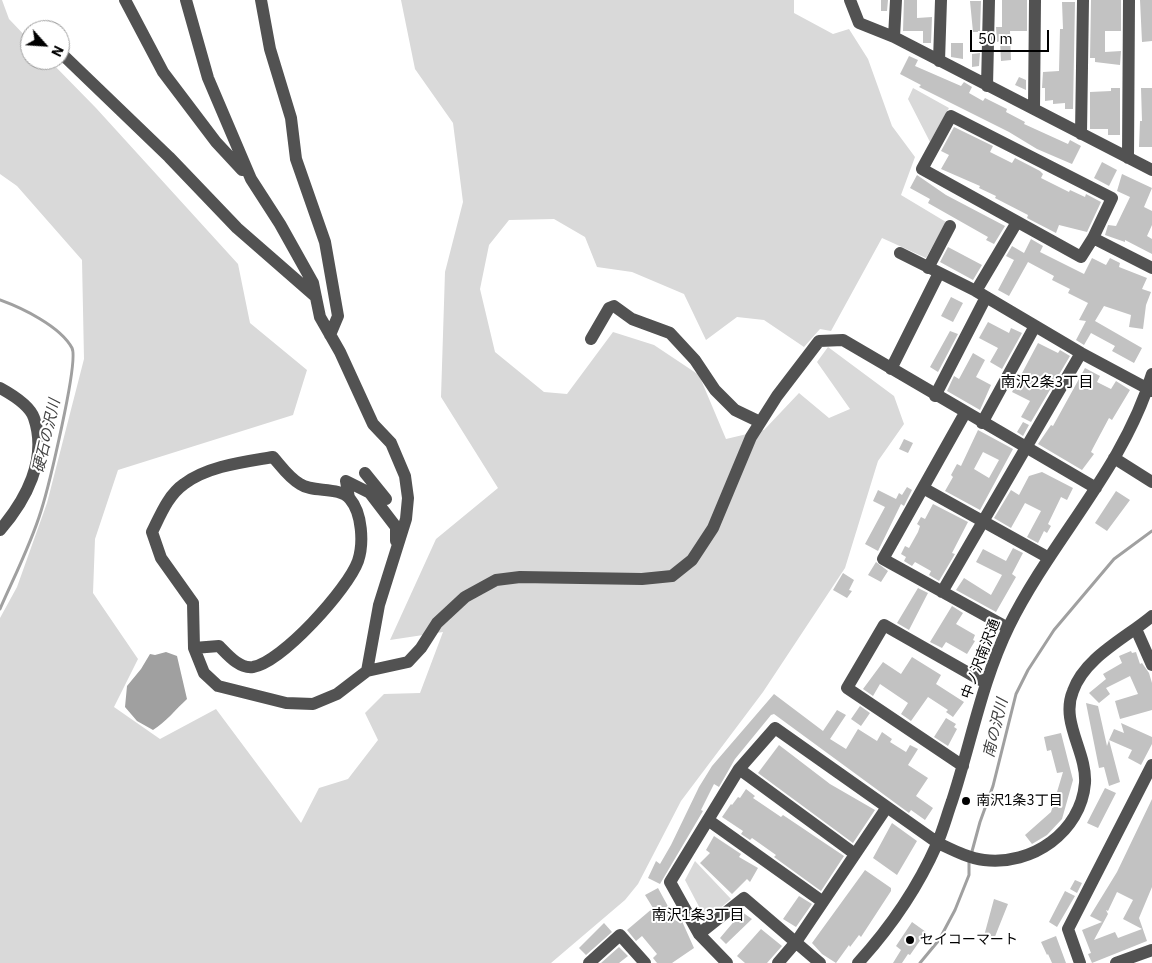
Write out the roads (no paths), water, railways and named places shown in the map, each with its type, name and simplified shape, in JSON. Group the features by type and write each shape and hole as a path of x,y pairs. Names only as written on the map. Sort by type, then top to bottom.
{"street":[{"path":"125,0 163,72 216,142 250,179 280,224 313,283 320,317 373,424 391,443 405,476 408,505 406,520 396,546 380,605 367,671"},
{"path":"186,0 208,78 250,179"},
{"path":"261,0 270,49 292,118 296,159 325,242 338,316 330,335"},
{"path":"850,0 860,23 894,38 1152,170"},
{"path":"894,38 896,0"},
{"path":"939,61 941,0"},
{"path":"987,86 989,0"},
{"path":"1034,109 1035,0"},
{"path":"1080,134 1083,0"},
{"path":"1128,158 1130,0"},
{"path":"70,62 169,157 237,228 316,297"},
{"path":"951,116 1112,198 1094,238 1081,257 922,169 951,116"},
{"path":"935,396 981,294 1017,222"},
{"path":"891,369 950,226"},
{"path":"1094,238 1152,268"},
{"path":"900,253 981,294 1081,353 1150,390"},
{"path":"591,339 608,308 614,306 632,318 670,333 695,360 715,390 735,410 760,422"},
{"path":"982,423 1035,326"},
{"path":"350,498 341,494 300,485 273,457 209,472 183,484 165,505 152,532 161,558 193,603 194,648 204,672 218,686 286,703 313,704 337,694 367,671 408,662 421,648 437,623 464,597 496,580 520,577 642,579 672,576 692,560 713,528 751,436 819,341 843,340 935,396 1096,488"},
{"path":"942,592 1081,353"},
{"name":"中ノ沢南沢通","path":"858,963 901,910 938,843 963,766 986,683 1008,628 1049,558 1096,488 1136,421 1150,390 1152,374"},
{"path":"0,388 13,396 34,416 39,449 35,472 22,501 0,530"},
{"path":"965,413 883,559 1008,628"},
{"path":"1114,458 1152,482"},
{"path":"365,473 388,502 388,515"},
{"path":"194,648 219,646 236,662 251,667 269,661 290,645 339,590 358,562 360,545 359,517 350,498 346,481 370,493 388,515 396,527 396,546"},
{"path":"923,488 1049,558"},
{"path":"727,963 699,934 670,882 738,769 775,728 938,843 957,852 985,860 1013,858 1034,852 1052,843 1071,822 1082,800 1085,782 1069,705 1073,690 1084,670 1152,616"},
{"path":"963,766 847,688 884,624 986,683"},
{"path":"1136,629 1152,665"},
{"path":"1080,963 1068,929 1152,765"},
{"path":"738,769 855,854"},
{"path":"778,963 796,942 887,807"},
{"path":"708,820 823,902"},
{"path":"699,934 744,898 820,963"},
{"path":"589,963 620,935 644,963"},
{"path":"1116,963 1152,950"}],"waterway":[{"name":"硬石の沢川","path":"0,300 29,313 59,332 72,348 73,358 62,427 41,511 0,609"},
{"name":"南の沢川","path":"971,855 993,786 1016,694 1028,670 1054,630 1114,559 1152,531"},
{"name":"南の沢川","path":"920,963 939,940 955,910 969,875 969,861"}],"place":[{"name":"南沢1条3丁目","path":"966,801"},
{"name":"セイコーマート","path":"910,940"}],"district":[{"name":"南沢2条3丁目","path":"1047,383"},
{"name":"南沢1条3丁目","path":"698,916"}]}
